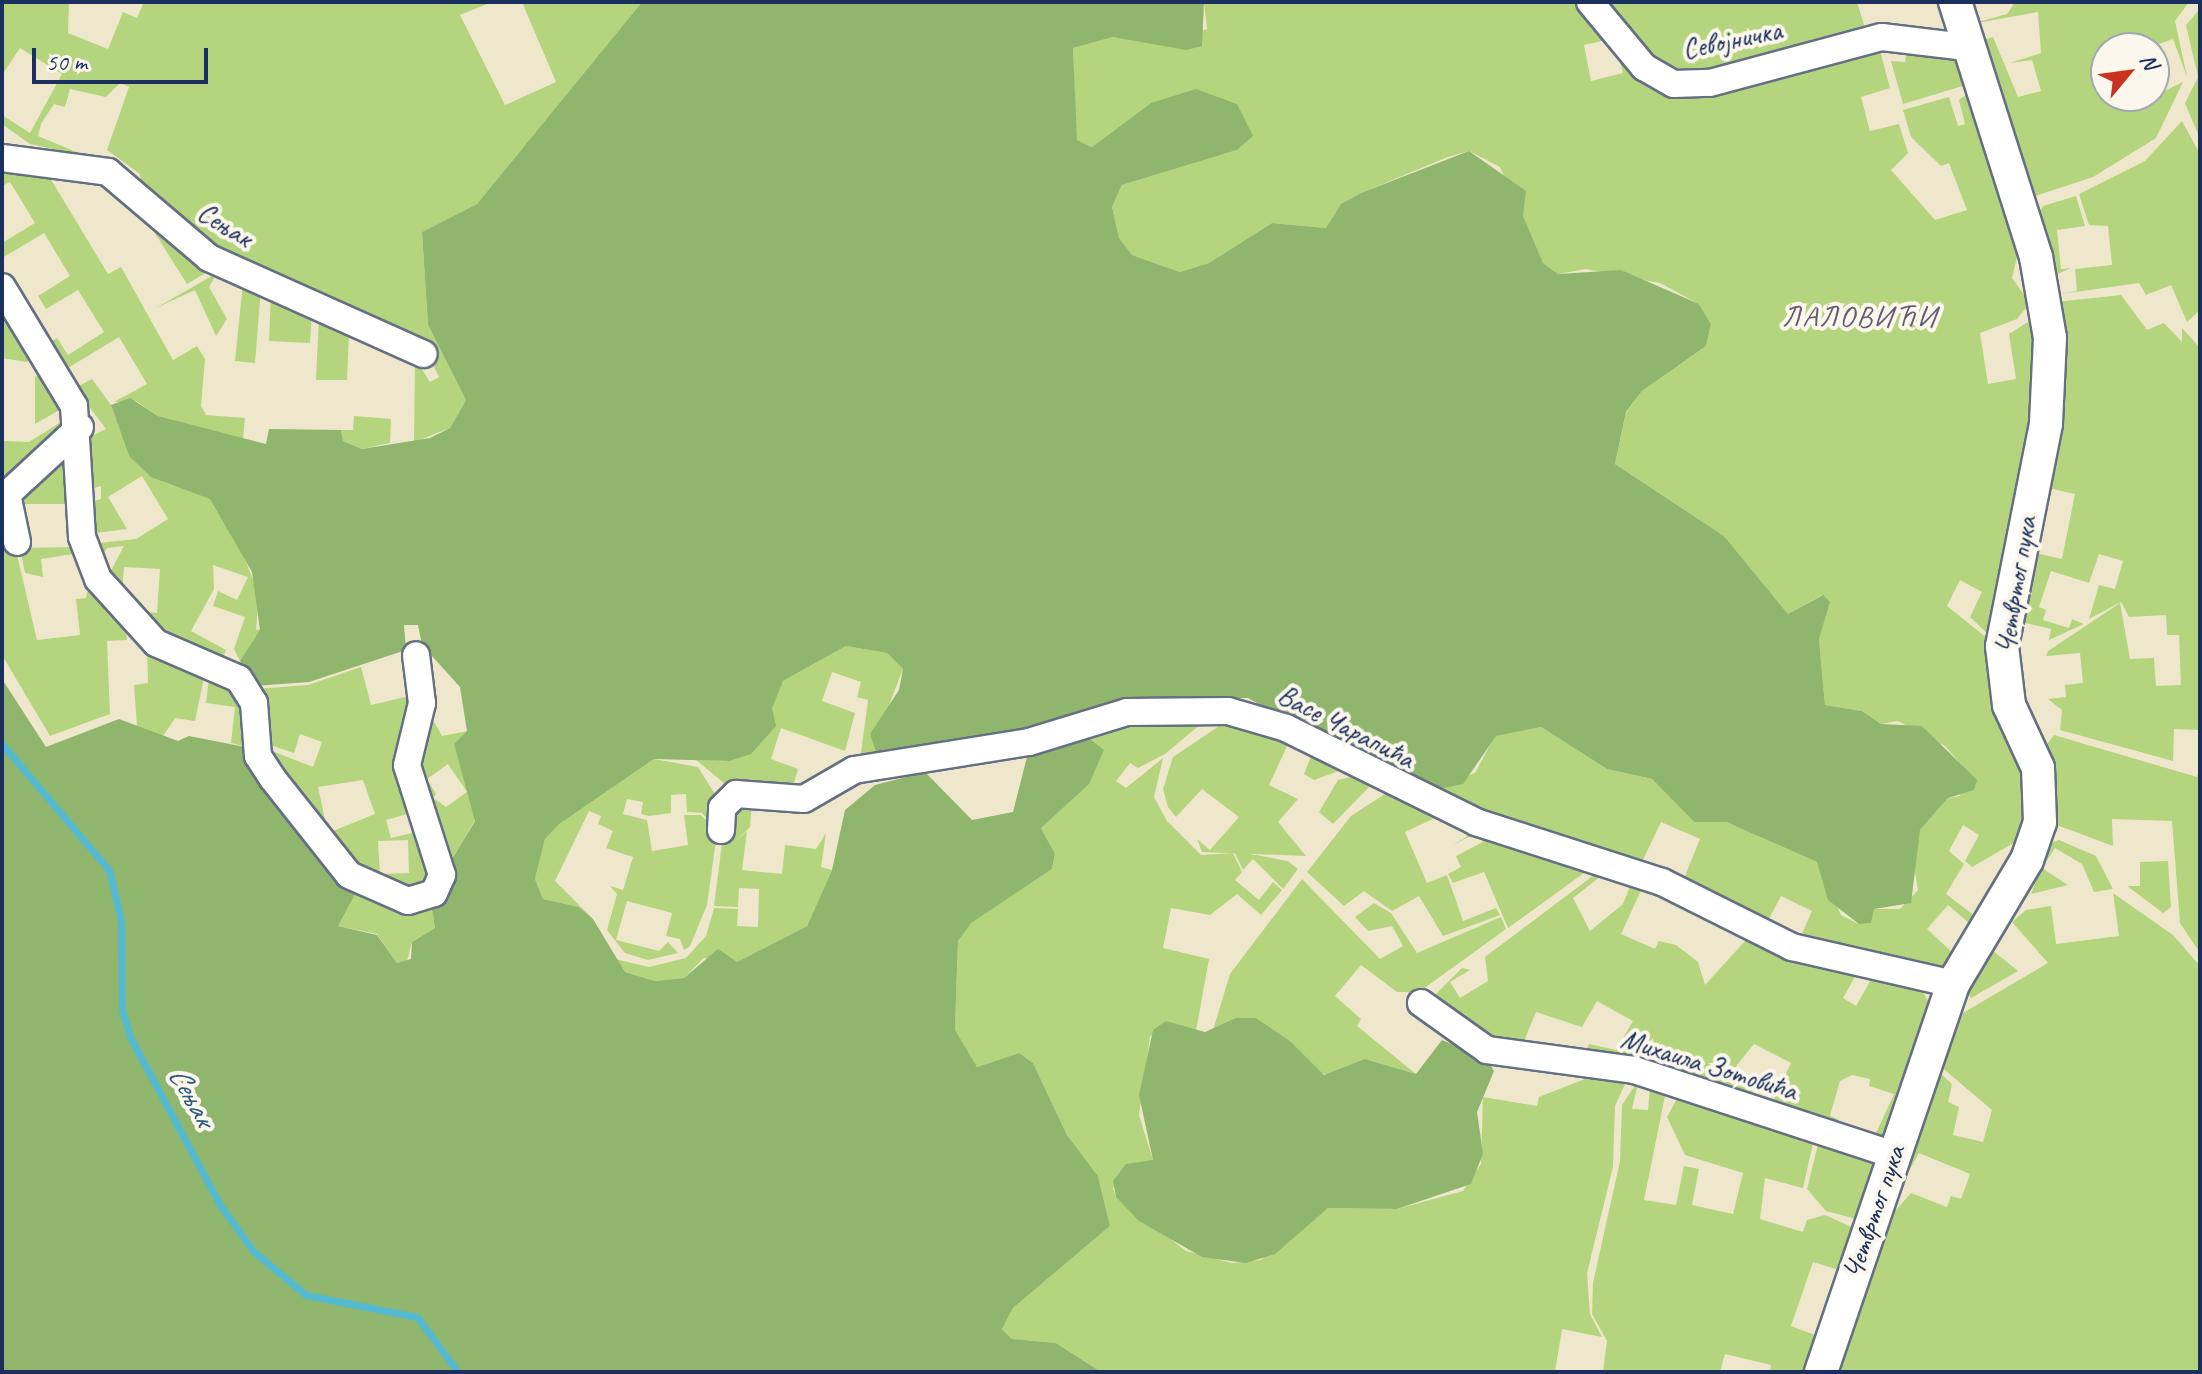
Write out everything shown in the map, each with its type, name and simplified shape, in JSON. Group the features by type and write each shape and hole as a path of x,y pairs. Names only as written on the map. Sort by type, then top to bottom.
{"street":[{"name":"Севојничка","path":"1590,2 1644,67 1674,84 1710,83 1882,37 1966,47"},
{"name":"Четвртог пука","path":"1821,1372 1953,984 2027,860 2040,822 2038,768 2009,705 2002,646 2046,423 2050,338 2036,257 1966,47 1955,2"},
{"name":"Сењак","path":"4,151 108,172 209,258 424,354"},
{"path":"2,287 69,396 80,427 82,537 98,579 156,643 239,679 254,703 258,756 273,779 349,875 408,901 434,893 442,875 407,765 422,703 416,655"},
{"path":"17,542 5,496 80,427"},
{"name":"Васе Чарапића","path":"721,830 722,808 736,794 804,799 854,770 1029,742 1127,712 1228,711 1286,728 1476,822 1651,878 1792,947 1953,984"},
{"name":"Михаила Зотовића","path":"1421,1003 1487,1050 1634,1070 1894,1155"}],"green space":[{"path":"2,2 69,2 68,33 108,49 123,12 137,18 144,2 492,2 460,15 505,105 556,82 522,2 642,2 477,204 422,232 428,325 466,400 450,428 414,442 415,359 430,382 439,377 419,335 376,326 218,249 141,183 140,174 107,150 129,87 120,83 106,97 70,89 65,107 54,104 41,124 38,136 86,156 30,144 2,124 2,115 30,133 62,74 20,48 2,75"},
{"path":"642,2 1204,2 1202,46 1186,50 1113,37 1073,48 1077,140 1092,147 1151,103 1196,89 1237,104 1253,136 1237,150 1122,185 1112,207 1119,238 1132,255 1180,272 1209,263 1272,223 1326,228 1341,204 1361,193 1469,151 1526,191 1523,216 1543,263 1558,274 1621,270 1699,304 1711,324 1706,346 1642,391 1626,412 1615,464 1724,536 1788,614 1823,595 1830,602 1819,639 1825,705 1862,711 1881,724 1922,726 1977,780 1974,790 1948,798 1920,830 1911,903 1874,909 1871,923 1859,924 1828,900 1817,862 1726,822 1694,822 1652,779 1607,769 1541,727 1496,736 1463,784 1420,793 1248,698 1161,699 1030,733 887,758 876,752 870,734 899,690 903,669 887,653 846,646 783,681 772,708 776,726 751,754 729,761 654,759 559,824 545,839 535,879 543,899 579,907 593,919 625,972 655,981 684,978 718,949 737,962 807,926 832,870 845,810 875,785 925,772 972,820 1013,812 1029,749 1081,732 1104,750 1089,784 1041,828 1055,854 1052,869 971,923 958,941 955,1030 977,1067 1019,1053 1033,1063 1067,1135 1098,1176 1110,1226 1013,1308 1002,1329 1012,1339 1056,1343 1101,1372 2,1372 2,679 46,747 119,719 178,741 189,736 250,748 358,889 338,926 377,935 397,963 411,959 412,942 435,928 432,909 446,869 475,821 454,744 467,731 460,687 422,645 418,625 404,625 406,650 309,682 254,686 240,661 260,630 252,572 210,499 151,477 129,456 111,405 130,398 158,416 266,444 269,429 341,430 343,441 362,449 430,438 450,428 466,400 428,325 422,232 477,204"},
{"path":"1204,2 1585,2 1615,38 1584,45 1591,81 1623,73 1615,44 1654,79 1878,43 1890,88 1861,97 1870,131 1899,124 1908,153 1891,170 1935,220 1967,210 1949,163 1941,166 1911,137 1903,110 1949,97 1958,126 1965,124 1959,100 1968,93 2020,245 2012,278 2030,303 2017,319 1980,333 1988,384 2016,379 2009,334 2034,318 2040,367 1993,639 1970,617 1982,592 1960,580 1947,606 1992,642 2032,802 2017,841 1972,867 1965,861 1979,835 1963,825 1949,851 1964,864 1946,894 1975,916 1976,929 1948,905 1927,929 1953,953 1950,970 1798,943 1812,911 1781,896 1764,928 1650,871 1653,864 1685,876 1700,839 1661,822 1640,866 1420,793 1475,773 1495,736 1541,727 1607,769 1652,779 1694,822 1726,822 1817,862 1841,915 1859,924 1871,923 1873,909 1900,909 1918,890 1913,861 1920,830 1948,798 1960,796 1965,769 1945,746 1898,721 1881,724 1862,711 1825,705 1819,639 1829,602 1822,595 1788,614 1724,536 1615,464 1626,413 1642,391 1706,346 1711,324 1699,304 1660,283 1586,269 1558,274 1543,263 1500,167 1469,151 1448,157 1341,204 1326,228 1272,223 1209,263 1180,272 1132,255 1119,239 1112,207 1122,185 1237,150 1151,103 1092,147 1076,140 1073,48 1113,37 1157,43 1207,29"},
{"path":"1596,2 1857,2 1865,28 1719,77 1657,70"},
{"path":"2015,2 2189,2 2175,21 2187,77 2173,39 2170,40 2170,32 2090,32 2090,112 2169,112 2156,138 2093,177 2032,197 1977,42 1993,37 2018,97 2041,91 2032,60 2010,63 2041,53 2038,12 1971,24 2007,14"},
{"path":"2200,9 2200,139 2185,103 2198,77 2186,25"},
{"path":"1907,50 1956,58 1966,85 1903,104 1891,61 1905,62"},
{"path":"2183,82 2170,109 2170,88"},
{"path":"2182,121 2200,154 2200,310 2187,322 2171,285 2146,295 2139,283 2054,295 2077,291 2075,269 2112,265 2108,226 2089,225 2079,194 2145,161"},
{"path":"2,168 47,173 108,274 121,267 173,360 197,346 205,359 201,406 206,415 245,418 243,439 158,416 136,401 114,402 147,384 119,337 63,371 47,344 57,338 68,355 104,332 78,290 46,309 38,296 70,276 44,233 2,258 2,243 35,223 10,182 2,186"},
{"path":"2076,196 2085,226 2057,230 2061,269 2071,268 2051,277 2037,216 2043,206"},
{"path":"153,230 167,242 209,271 187,284"},
{"path":"217,273 209,287 227,319 216,336 195,290 156,308"},
{"path":"243,283 261,288 255,363 235,361"},
{"path":"271,293 312,311 310,343 269,341"},
{"path":"2121,295 2147,330 2164,323 2182,342 2182,328 2200,348 2200,730 2174,729 2173,761 2060,730 2062,710 2048,699 2066,697 2065,685 2083,683 2080,653 2046,656 2048,651 2120,603 2130,659 2154,658 2156,686 2181,685 2179,635 2167,635 2166,615 2129,617 2121,602 2089,619 2099,585 2115,589 2123,561 2099,554 2089,583 2051,571 2039,607 2046,610 2043,620 2069,628 2072,619 2084,624 2049,640 2051,629 2017,621 2031,552 2062,559 2075,494 2044,487 2055,302"},
{"path":"2,307 33,358 26,362 2,358"},
{"path":"319,316 349,333 347,380 316,380"},
{"path":"43,372 63,408 35,424 35,377"},
{"path":"92,379 111,405 129,456 164,482 210,498 241,550 259,594 256,630 262,629 240,661 234,649 245,617 213,606 218,591 237,600 248,577 213,565 214,589 191,631 226,650 222,660 179,649 132,611 157,613 160,569 124,567 121,604 106,580 124,546 107,548 98,563 90,544 136,539 168,519 142,476 108,497 127,529 88,534 88,503 101,499 101,486 87,490 88,438 106,429 75,388"},
{"path":"354,416 391,419 390,443 362,449 343,441 341,430 353,430"},
{"path":"69,417 59,435 2,487 2,441 29,442"},
{"path":"68,455 72,504 22,504 23,494"},
{"path":"14,542 37,640 80,635 76,599 86,598 90,579 126,628 127,640 107,641 110,714 50,736 2,655 2,543"},
{"path":"72,547 73,554 41,559 43,577 25,573 20,548"},
{"path":"147,644 206,668 195,721 175,718 163,736 137,726 134,685 148,683"},
{"path":"846,646 887,653 903,669 889,705 887,758 861,753 868,700 857,697 861,682 832,672 822,701 855,713 845,751 781,728 771,759 798,769 793,786 730,788 696,760 729,761 783,681"},
{"path":"361,667 371,705 418,694 411,813 386,820 391,838 425,830 433,885 386,892 323,835 375,814 363,780 318,787 327,829 262,747 313,767 322,742 300,734 294,753 261,742 256,689 308,685","holes":["408,840 409,873 380,874 378,841"]},
{"path":"210,669 241,688 250,748 231,743 235,707 206,703"},
{"path":"426,707 442,736 468,731 454,744 472,797 475,820 446,869 428,814 435,799 446,807 467,792 448,764 427,779 436,794 426,810 412,752"},
{"path":"1228,720 1262,727 1347,768 1314,780 1304,774 1312,754 1289,742 1269,785 1298,799 1278,822 1306,856 1202,852 1197,839 1210,850 1239,817 1202,789 1176,817 1168,807 1163,789 1173,757"},
{"path":"1202,723 1165,754 1138,768 1130,763 1116,781 1126,788 1163,758 1154,797 1167,821 1201,855 1233,853 1242,872 1235,880 1259,900 1273,882 1282,890 1261,915 1237,894 1210,915 1171,908 1163,948 1209,959 1196,1031 1166,1021 1150,1037 1139,1115 1153,1160 1113,1188 1116,1197 1186,1251 1232,1263 1261,1260 1328,1208 1397,1209 1463,1191 1481,1164 1483,1097 1537,1106 1539,1097 1590,1077 1627,1080 1615,1106 1613,1167 1587,1273 1590,1314 1602,1337 1562,1329 1555,1372 1101,1372 1056,1343 1012,1339 1002,1329 1013,1308 1110,1226 1098,1176 1067,1135 1033,1063 1019,1053 977,1067 962,1053 955,1030 958,941 970,923 1052,869 1055,854 1041,828 1064,804 1081,732 1104,725"},
{"path":"2054,735 2197,777 2200,767 2200,953 2180,923 2172,821 2112,819 2113,846 2054,824 2044,748"},
{"path":"654,759 698,767 718,799 709,821 702,813 687,812 686,794 671,795 671,813 649,816 641,814 643,802 627,799 623,814 647,820 652,851 688,845 684,815 701,815 711,825 708,836 717,833 707,905 690,946 684,950 680,939 666,936 672,913 627,901 616,940 659,951 668,942 678,953 648,960 625,953 607,930 617,894 610,886 623,890 633,857 606,848 613,831 598,824 601,816 589,811 555,881 593,919 579,907 543,899 535,879 545,839 558,824"},
{"path":"1355,776 1372,784 1333,824 1319,812 1338,780"},
{"path":"1388,792 1458,823 1437,817 1405,832 1427,883 1447,875 1463,921 1496,908 1500,915 1443,936 1419,896 1392,911 1364,891 1344,906 1307,872 1351,816"},
{"path":"752,802 750,827 734,843 747,831 742,870 782,874 785,845 816,849 826,833 821,867 832,870 807,926 737,962 704,958 684,978 655,981 625,972 615,959 649,967 686,958 706,936 714,908 738,909 737,926 758,927 759,889 739,888 738,907 714,906 726,812"},
{"path":"1476,831 1595,865 1508,928 1484,872 1453,883 1448,874 1461,867 1456,856 1483,842 1479,832 1453,845"},
{"path":"2059,840 2096,856 2113,889 2094,892 2082,864 2055,848 2042,868 2068,885 2031,894 2051,843"},
{"path":"1234,851 1288,861 1298,869 1283,889 1253,859 1243,870"},
{"path":"2168,861 2171,907 2163,913 2127,886 2140,886 2140,862"},
{"path":"1594,875 1601,876 1573,898 1590,931 1623,904 1633,879 1644,884 1621,934 1655,949 1659,941 1676,945 1698,962 1705,985 1746,940 1743,933 1856,975 1843,998 1856,1006 1872,978 1922,991 1930,1004 1884,1139 1872,1142 1894,1094 1869,1086 1870,1079 1852,1075 1840,1081 1830,1116 1838,1119 1834,1131 1769,1110 1791,1063 1754,1044 1725,1080 1752,1090 1747,1102 1659,1067 1650,1050 1642,1060 1584,1055 1589,1044 1616,1050 1633,1021 1597,1001 1582,1027 1536,1012 1524,1041 1528,1055 1490,1044 1431,999 1462,968 1470,970 1450,982 1460,998 1488,981 1485,957"},
{"path":"1302,879 1380,959 1403,946 1392,926 1368,931 1355,917 1374,903 1391,913 1417,953 1501,917 1506,929 1419,992 1397,992 1361,965 1335,996 1361,1019 1357,1026 1416,1074 1365,1059 1333,1075 1317,1073 1290,1041 1255,1018 1213,1030 1230,974"},
{"path":"358,889 432,909 435,928 412,942 407,961 397,963 377,934 338,926"},
{"path":"2113,893 2173,935 2200,966 2200,1372 1836,1372 1895,1211 1911,1193 1947,1207 1951,1196 1961,1199 1970,1174 1919,1153 1900,1187 1937,1070 1952,1084 1948,1102 1959,1107 1953,1135 1983,1142 1992,1110 1939,1065 1963,1013 2048,963 2012,922 2026,910 2051,906 2056,944 2119,936"},
{"path":"1992,950 2018,971 1971,998 1968,993"},
{"path":"1236,1018 1256,1018 1290,1041 1324,1075 1365,1059 1416,1074 1442,1040 1486,1058 1494,1071 1477,1112 1483,1154 1471,1184 1397,1209 1328,1208 1275,1254 1246,1263 1202,1257 1139,1221 1116,1197 1113,1181 1126,1164 1153,1160 1139,1095 1153,1030 1166,1021 1205,1032"},
{"path":"1639,1079 1632,1109 1648,1110 1650,1088 1666,1091 1644,1200 1676,1205 1684,1166 1699,1169 1692,1205 1733,1214 1743,1173 1685,1155 1667,1117 1679,1095 1814,1139 1803,1188 1765,1178 1760,1219 1803,1232 1807,1220 1825,1215 1856,1229 1842,1271 1813,1262 1791,1326 1820,1337 1809,1372 1770,1372 1771,1365 1725,1354 1720,1372 1603,1372 1607,1341 1592,1314 1593,1283 1620,1161 1622,1105"},
{"path":"1819,1140 1873,1159 1860,1220 1826,1211 1807,1189"}],"waterway":[{"name":"Сењак","path":"2,744 109,870 121,920 122,1010 130,1037 220,1205 253,1251 306,1295 417,1317 458,1372"}],"district":[{"name":"ЛАЛОВИЋИ","path":"1860,316"}]}
